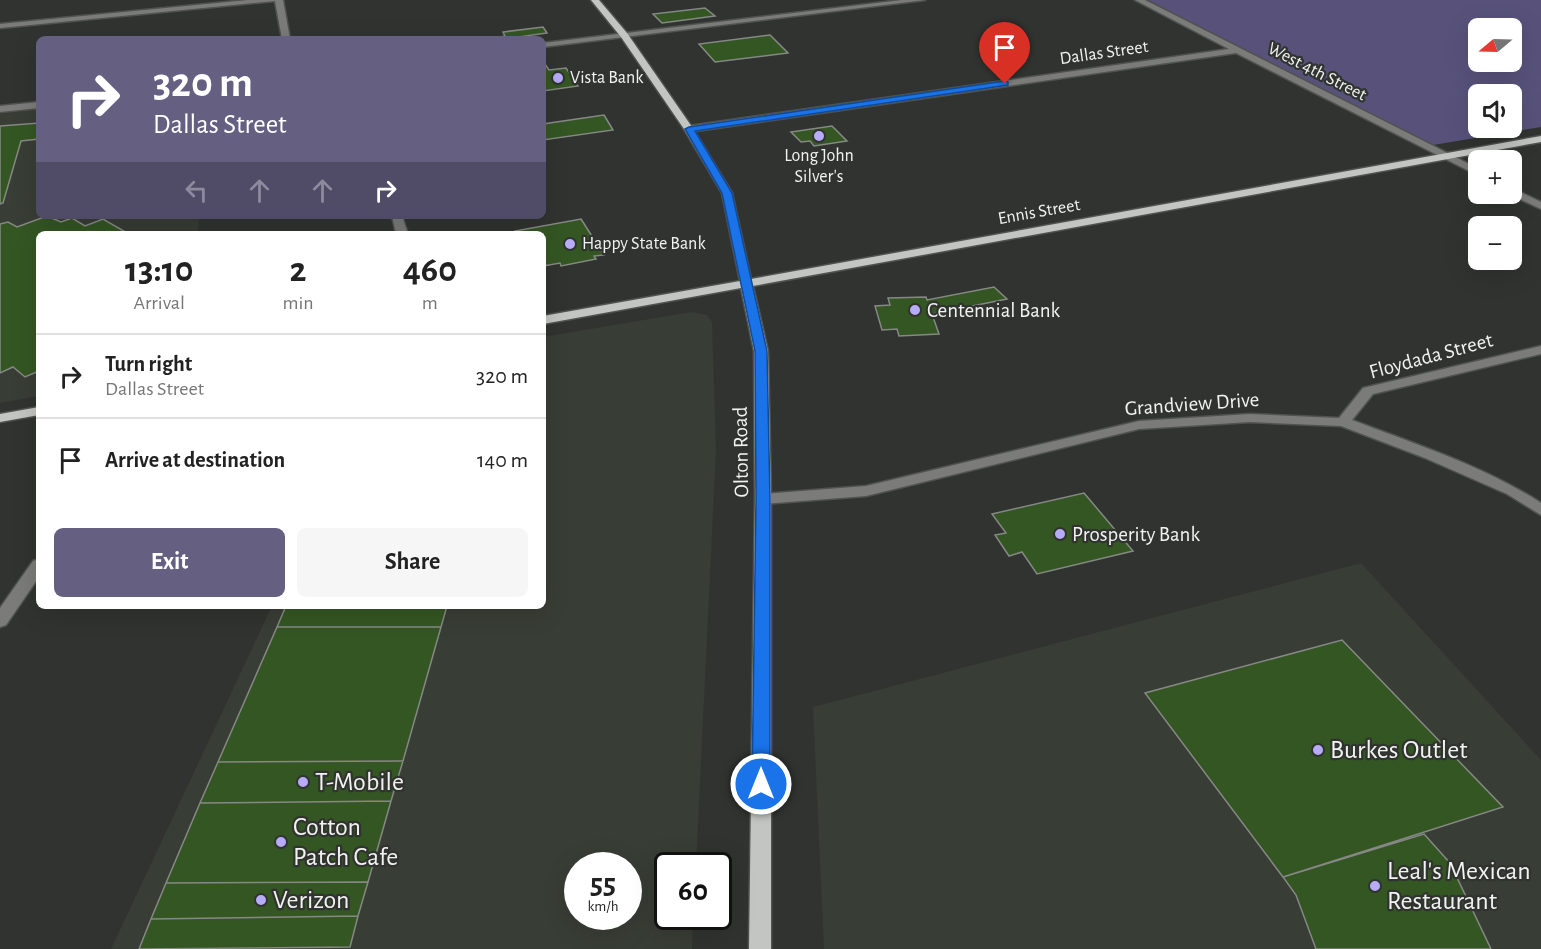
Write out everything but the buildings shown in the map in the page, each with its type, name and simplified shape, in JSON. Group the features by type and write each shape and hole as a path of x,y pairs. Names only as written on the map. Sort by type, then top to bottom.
{"main road":[{"name":"Olton Road","path":"595,0 624,35 689,129 727,193 761,351 763,499 760,949"},
{"name":"Ennis Street","path":"546,319 1541,139"},
{"path":"0,418 36,412"}],"street":[{"path":"0,26 272,0"},
{"path":"279,0 285,36"},
{"path":"546,45 921,0"},
{"name":"West 4th Street","path":"1139,0 1468,167"},
{"name":"Dallas Street","path":"689,129 1238,50"},
{"path":"0,109 36,105"},
{"path":"1522,196 1541,206"},
{"name":"Floydada Street","path":"1344,422 1368,391 1541,350"},
{"name":"Grandview Drive","path":"763,499 866,491 1139,425 1250,418 1344,422 1430,455 1512,491 1541,510"},
{"path":"0,621 36,569"}],"shaded area":[{"path":"1148,0 1541,0 1541,127 1522,130 1522,84 1468,84 1468,138 1475,138 1427,146"},
{"path":"36,109 36,219 199,219 198,231 36,231 36,397 0,403 0,114"},
{"path":"691,312 707,315 712,322 716,450 697,852 654,852 654,930 693,930 692,949 111,949 271,609 546,609 546,336"},
{"path":"1361,563 1541,760 1541,949 824,949 813,707"}],"place":[{"name":"Vista Bank","path":"558,78"},
{"name":"Long John Silver's","path":"819,136"},
{"name":"Happy State Bank","path":"570,244"},
{"name":"Centennial Bank","path":"915,310"},
{"name":"Prosperity Bank","path":"1060,534"},
{"name":"Burkes Outlet","path":"1318,750"},
{"name":"T-Mobile","path":"303,782"},
{"name":"Cotton Patch Cafe","path":"281,842"},
{"name":"Leal's Mexican Restaurant","path":"1375,886"},
{"name":"Verizon","path":"261,900"}],"route":[{"path":"761,784 763,499 761,351 727,193 689,129 1005,84"}]}
